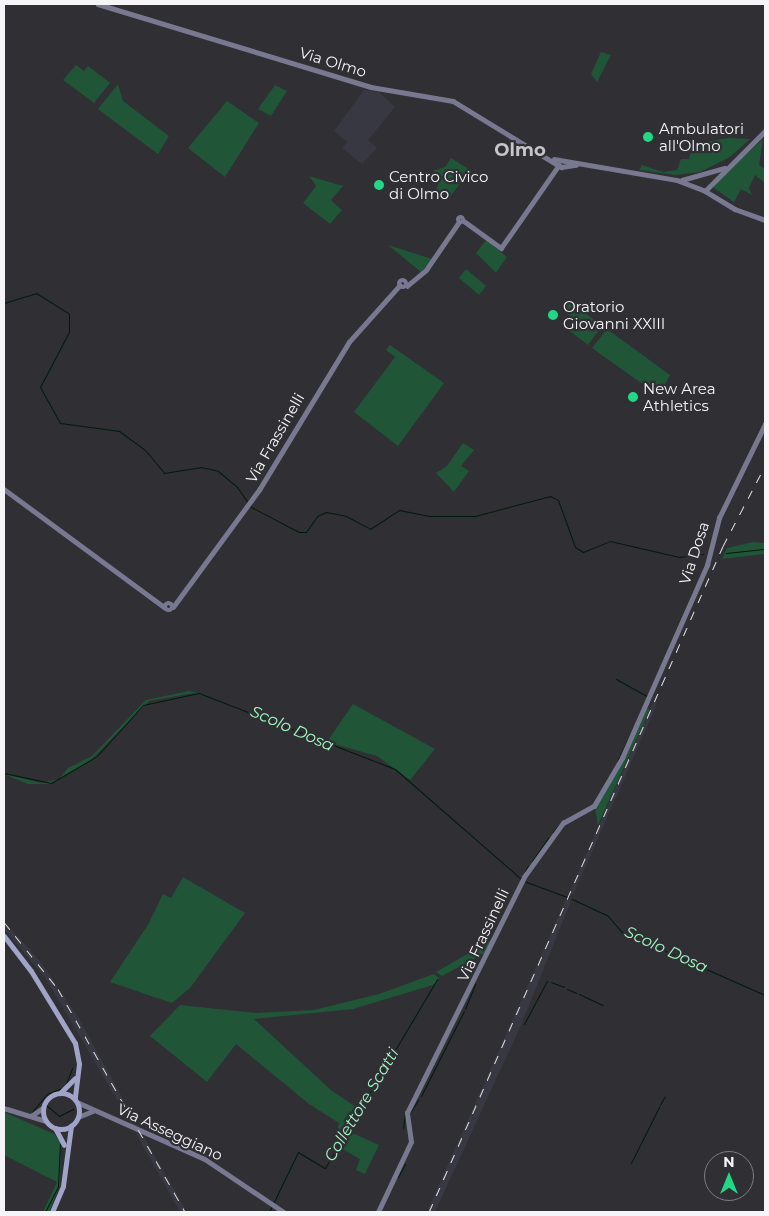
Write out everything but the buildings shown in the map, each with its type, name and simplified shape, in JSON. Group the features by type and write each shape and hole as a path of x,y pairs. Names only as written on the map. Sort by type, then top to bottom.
{"main road":[{"path":"4,936 74,1040 78,1055 76,1075 78,1117"},
{"path":"65,1150 55,1128 46,1121 43,1108 47,1100 60,1093 76,1075"},
{"name":"Via Asseggiano","path":"60,1093 76,1101"},
{"name":"Via Asseggiano","path":"71,1126 78,1117"},
{"path":"52,1212 63,1186 65,1150 71,1126 55,1128"}],"street":[{"name":"Via Olmo","path":"98,4 371,87 453,100 559,162"},
{"path":"705,191 765,131"},
{"path":"559,162 567,165 677,180 698,187 729,205 765,220"},
{"path":"559,162 567,165"},
{"path":"557,170 559,162"},
{"path":"557,170 567,165"},
{"path":"677,180 708,176 726,168"},
{"name":"Via Frassinelli","path":"4,489 160,602 169,605 178,599 247,508 349,342 394,291 416,281 461,223 501,248 557,170"},
{"path":"708,176 712,185 729,205"},
{"path":"698,187 699,178"},
{"name":"Via Dosa","path":"651,692 707,566 719,518 765,424"},
{"name":"Via Frassinelli","path":"378,1212 411,1142 407,1113 523,879 563,822 591,809 600,798 651,692"},
{"name":"Via Asseggiano","path":"76,1101 205,1159 284,1212"},
{"path":"4,1108 46,1121"},
{"path":"29,1116 43,1108"},
{"name":"Via Asseggiano","path":"78,1117 94,1110"}],"shaded area":[{"path":"364,90 379,92 395,107 368,140 377,148 362,164 342,148 348,142 334,131"},
{"path":"655,698 657,704 573,895 569,893"},
{"path":"566,899 571,901 522,1023 435,1212 427,1212"},
{"path":"4,921 40,961 78,1017 141,1132 133,1127 46,979 4,929"},
{"path":"135,1132 144,1137 187,1212 180,1212"}],"green space":[{"path":"601,52 611,55 597,82 591,74"},
{"path":"76,65 84,71 88,66 110,83 94,103 63,80"},
{"path":"118,84 123,101 169,136 158,154 98,109"},
{"path":"275,85 287,91 271,116 258,109"},
{"path":"227,101 259,123 225,177 188,148"},
{"path":"729,138 750,139 730,157 700,172 675,175 639,170 642,165 663,172 677,170 681,159 689,159 693,144"},
{"path":"763,139 759,165 765,169 765,183 755,175 749,188 752,195 741,189 734,202 714,188 714,183"},
{"path":"451,158 470,170 450,197 435,191 442,177 433,171 445,167"},
{"path":"309,176 343,186 331,200 342,210 330,224 303,203 316,186"},
{"path":"486,240 507,257 496,273 476,253"},
{"path":"388,245 432,259 421,272"},
{"path":"466,269 486,286 479,295 459,278"},
{"path":"569,301 602,326 588,345 567,329 574,319 563,310"},
{"path":"607,329 670,375 659,396 592,348"},
{"path":"390,345 444,383 398,446 354,412 395,357 386,350"},
{"path":"463,443 474,450 461,466 469,471 454,492 436,473 447,466"},
{"path":"753,542 765,543 765,554 722,559 727,548"},
{"path":"189,691 211,696 193,693 149,701 90,761 58,780 49,784 28,784 4,774 41,783 59,779 68,768 92,756 146,700"},
{"path":"353,704 435,749 410,780 377,756 327,742"},
{"path":"646,709 650,709 598,825 595,808"},
{"path":"183,877 245,913 190,988 172,1003 110,982 149,923 163,894 171,898"},
{"path":"495,938 487,952 442,976 436,972"},
{"path":"434,974 439,978 436,984 353,1009 254,1019 332,1091 359,1109 348,1131 379,1145 365,1174 356,1170 360,1159 341,1148 347,1137 337,1130 339,1123 309,1104 236,1044 207,1082 150,1036 180,1005 257,1013 314,1010 379,994"},
{"path":"4,1112 54,1134 61,1143 60,1185 49,1212 43,1212 57,1182 4,1155"}],"waterway":[{"path":"4,303 36,293 69,314 69,332 40,387 60,423 119,431 145,450 164,473 201,467 218,471 237,487 251,507 299,532 306,532 317,516 326,512 346,516 370,529 399,510 429,516 475,516 550,496 558,500 575,547 583,552 610,541 679,557 703,554"},
{"path":"726,553 765,549"},
{"path":"616,679 647,696"},
{"name":"Scolo Dosa","path":"4,773 51,783 97,756 143,705 199,693 395,769 521,879"},
{"path":"617,762 630,734"},
{"path":"553,832 558,826"},
{"path":"532,861 549,837"},
{"path":"525,871 528,866"},
{"name":"Scolo Dosa","path":"524,881 567,897"},
{"name":"Scolo Dosa","path":"572,899 607,915 622,932 765,995"},
{"name":"Collettore Scatti","path":"269,1212 298,1152 325,1168 437,979"},
{"path":"524,1024 547,981"},
{"path":"551,982 564,987"},
{"path":"465,1009 475,984"},
{"path":"567,989 576,993"},
{"path":"579,994 603,1005"},
{"path":"421,1096 464,1011"},
{"path":"66,1084 72,1068"},
{"path":"32,1112 47,1094 62,1088"},
{"path":"660,1105 665,1096"},
{"path":"409,1114 418,1100"},
{"path":"4,1105 8,1107"},
{"path":"46,1105 59,1116 73,1109"},
{"path":"631,1163 659,1107"},
{"path":"403,1128 405,1114"},
{"path":"45,1212 58,1186 60,1144"},
{"path":"398,1177 405,1164"}],"railway":[{"path":"429,1212 723,546 765,466"},
{"path":"4,922 58,989 185,1212"}],"place":[{"name":"Ambulatori all'Olmo","path":"648,137"},
{"name":"Centro Civico di Olmo","path":"379,185"},
{"name":"Oratorio Giovanni XXIII","path":"553,315"},
{"name":"New Area Athletics","path":"633,397"}],"district":[{"name":"Olmo","path":"520,150"}]}
